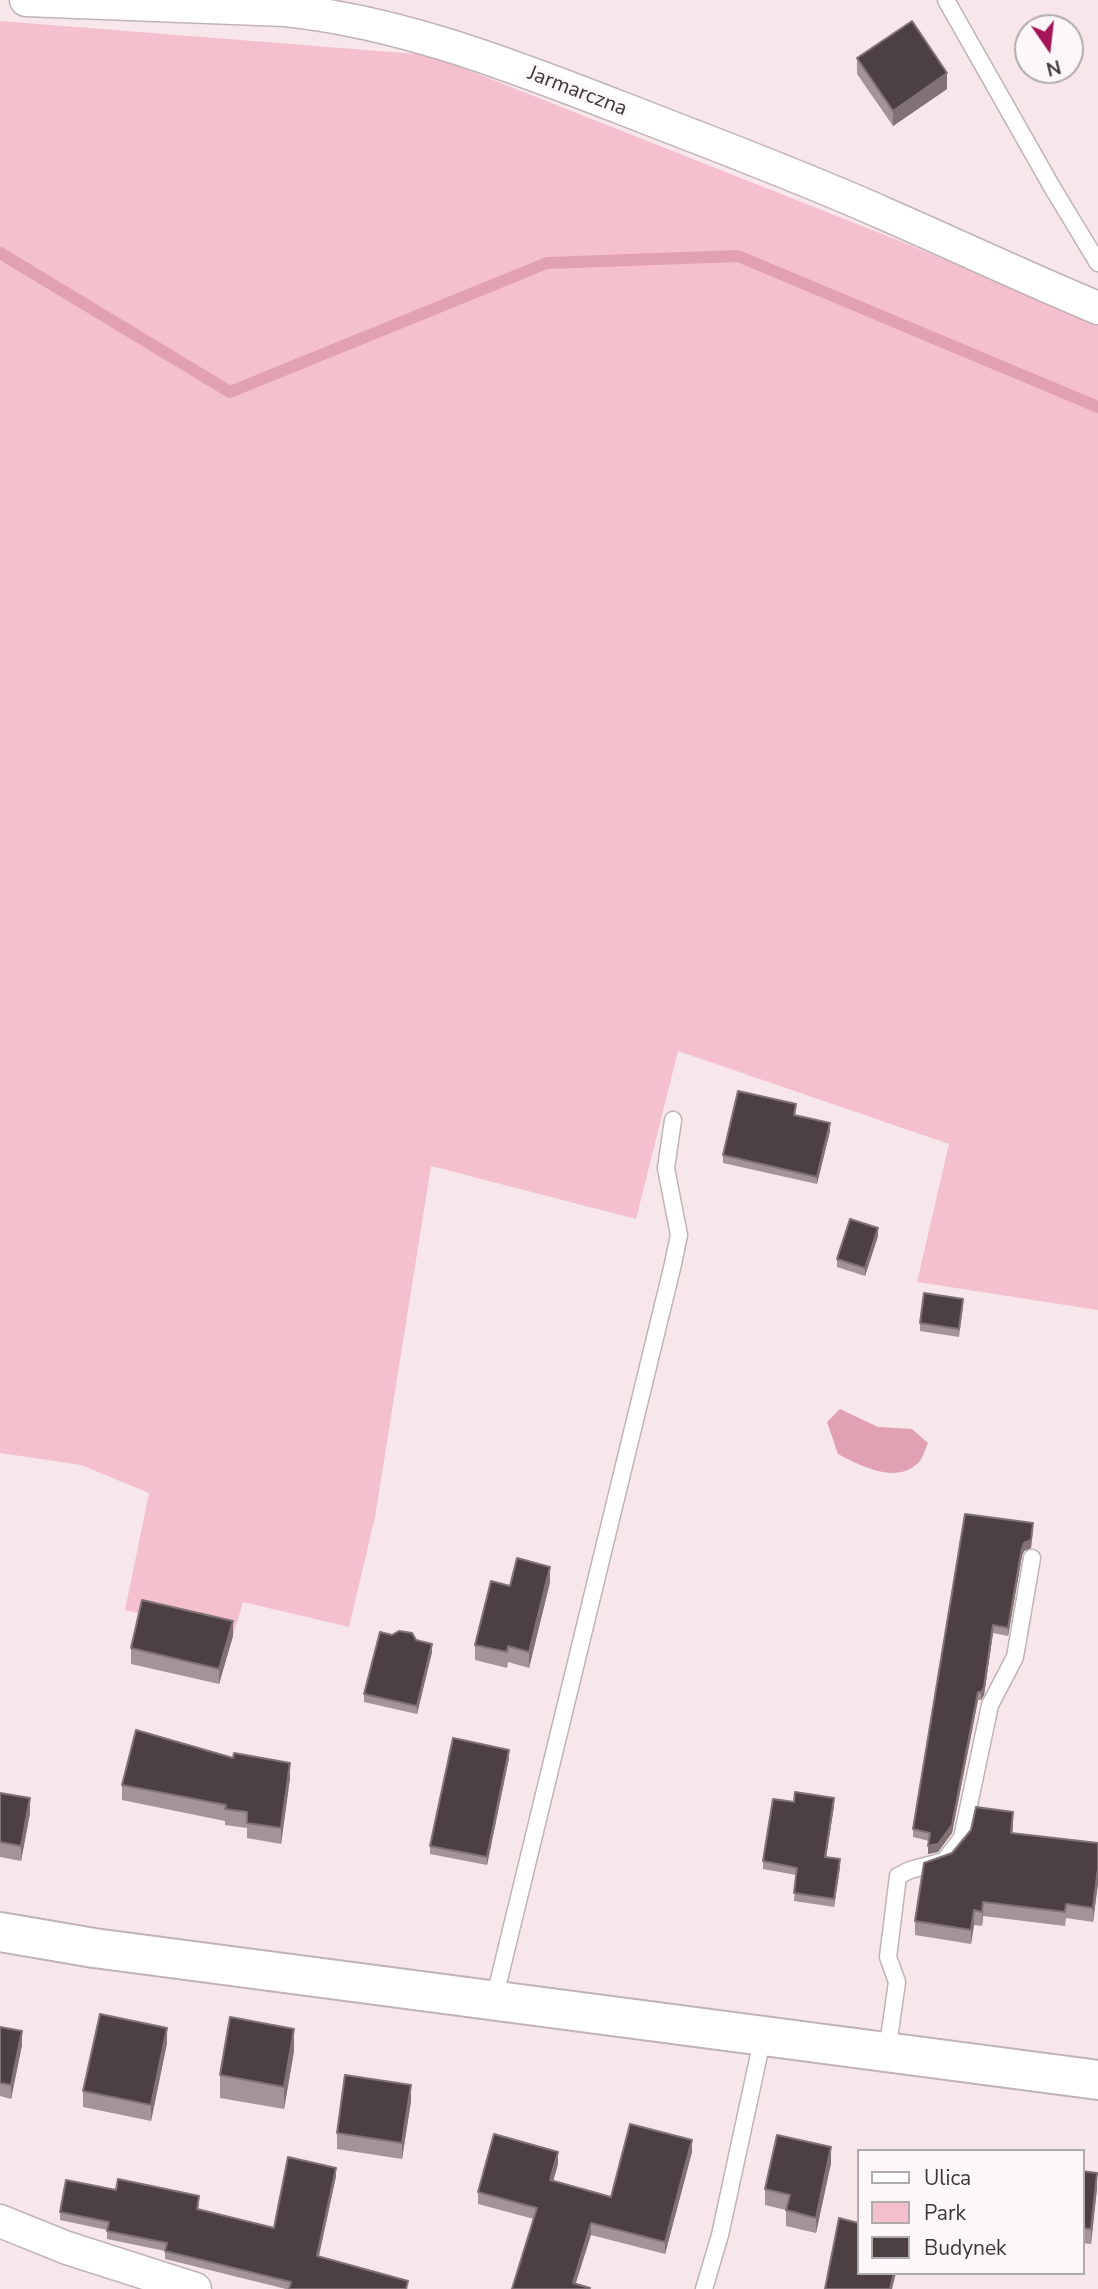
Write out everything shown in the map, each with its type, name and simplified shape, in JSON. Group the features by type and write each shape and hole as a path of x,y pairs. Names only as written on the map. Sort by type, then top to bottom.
{"street":[{"name":"Jarmarczna","path":"26,0 285,10 323,14 410,33 564,86 735,152 883,213 1098,308"},
{"path":"0,1932 94,1948 1098,2080"},
{"path":"0,2221 57,2244 195,2289"}],"lane":[{"path":"946,0 1098,264"},
{"path":"494,2000 502,1976 677,1245 679,1235 666,1168 673,1120"},
{"path":"887,2052 898,1982 888,1957 898,1876 944,1861 962,1839 990,1705 1015,1657 1032,1558"},
{"path":"704,2289 720,2235 763,2036"}],"green space":[{"path":"0,21 430,55 900,241 1098,324 1098,1310 917,1282 949,1144 678,1051 636,1219 431,1166 375,1517 349,1627 243,1602 233,1636 125,1610 149,1493 81,1465 0,1453"}],"shaded area":[{"path":"840,1409 878,1427 912,1429 928,1443 921,1459 909,1469 889,1473 838,1454 827,1422"}],"building":[{"path":"912,21 947,73 893,111 857,58"},
{"path":"738,1091 796,1104 794,1115 830,1123 817,1177 723,1155"},
{"path":"850,1219 878,1228 865,1268 837,1259"},
{"path":"924,1293 963,1299 959,1329 920,1323"},
{"path":"965,1514 1033,1523 1031,1540 1024,1543 1022,1548 1008,1628 993,1625 984,1687 978,1692 952,1825 938,1844 928,1846 930,1833 913,1829"},
{"path":"517,1558 550,1567 529,1652 508,1646 507,1652 475,1645 491,1581 510,1586"},
{"path":"142,1600 233,1621 219,1669 131,1648"},
{"path":"399,1631 412,1633 416,1640 432,1644 417,1706 364,1694 380,1632 392,1635"},
{"path":"136,1730 233,1758 234,1753 290,1763 281,1828 247,1823 247,1812 225,1809 226,1805 122,1785"},
{"path":"453,1738 509,1750 487,1857 430,1846"},
{"path":"795,1792 834,1798 825,1857 840,1859 834,1899 794,1893 797,1868 763,1861 773,1799 794,1802"},
{"path":"0,1793 30,1798 21,1846 0,1842"},
{"path":"976,1807 1013,1812 1011,1833 1098,1843 1093,1908 1066,1904 1065,1912 983,1902 982,1912 974,1910 971,1930 915,1921 924,1863 952,1853 971,1830"},
{"path":"100,2014 167,2028 151,2105 83,2091"},
{"path":"230,2017 294,2029 284,2087 220,2075"},
{"path":"0,2027 22,2031 11,2085 0,2083"},
{"path":"345,2075 411,2085 402,2143 337,2133"},
{"path":"630,2124 692,2140 665,2242 591,2223 573,2283 589,2289 512,2289 537,2208 478,2192 494,2134 558,2152 550,2180 611,2197"},
{"path":"777,2135 831,2147 816,2218 786,2210 790,2195 765,2189"},
{"path":"288,2157 336,2168 317,2256 408,2281 406,2289 289,2289 291,2282 165,2251 167,2243 107,2231 109,2222 60,2212 66,2180 116,2190 118,2179 199,2196 197,2209 274,2228"},
{"path":"1084,2171 1097,2173 1091,2229 1084,2228"},
{"path":"839,2218 856,2222 856,2275 894,2275 890,2289 825,2289"}],"waterway":[{"path":"0,253 230,392 547,263 738,256 1098,407"}]}
